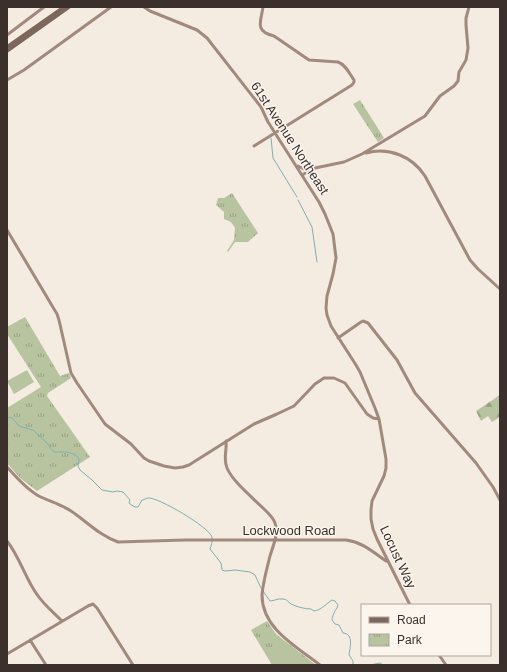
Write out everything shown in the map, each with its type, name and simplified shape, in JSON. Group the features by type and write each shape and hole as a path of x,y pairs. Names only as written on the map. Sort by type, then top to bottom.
{"main road":[{"path":"8,48 64,7"},
{"path":"8,48 27,37 69,7"},
{"path":"27,37 28,34 35,28"}],"street":[{"path":"7,35 44,7"},
{"path":"7,80 24,70 112,7"},
{"name":"61st Avenue Northeast","path":"144,7 150,11 197,30 207,38 261,107 268,122 313,192 325,214 333,234 336,258 334,274 327,296 326,308 329,322 338,338"},
{"path":"254,146 352,86 354,82 346,68 341,63 309,60 274,36 264,33 260,27 263,7"},
{"path":"302,175 319,166 344,162 362,154 424,117 440,96 457,83 460,70 466,60 468,48 466,18 469,7"},
{"path":"378,145 380,151"},
{"path":"362,154 380,151 392,152 411,161 421,170 470,260 500,288"},
{"path":"295,165 311,170"},
{"path":"7,230 57,314 73,378 105,424 131,444 144,458 165,466 179,468 183,467 192,463 254,424 294,406 315,384 324,378 334,378 345,383 367,414 373,418 379,419"},
{"path":"338,338 363,321 368,323 397,360 413,390 476,463 493,487 500,500"},
{"name":"Locust Way","path":"338,338 356,365 379,419 386,459 386,468 384,476 372,501 371,519 373,529 410,604"},
{"path":"226,441 225,459 227,470 233,479 270,514 276,524 275,540 263,585 262,595 266,614 279,633 287,641 320,665"},
{"name":"Lockwood Road","path":"7,467 24,486 37,495 69,510 100,533 113,540 122,542 185,540 341,540 352,541 366,547 388,561"},
{"path":"7,541 36,593 62,621"},
{"path":"7,654 93,604 133,665"},
{"path":"30,640 46,665"},
{"path":"441,656 446,665"}],"green space":[{"path":"360,100 384,138 378,142 353,104"},
{"path":"232,193 258,233 248,242 235,242 228,252 227,251 234,240 235,228 231,222 224,219 224,212 216,205 218,198 224,198"},
{"path":"25,317 60,376 69,373 71,378 48,393 47,396 90,457 37,491 20,478 7,463 7,408 41,387 7,334 7,327"},
{"path":"27,370 34,382 14,394 7,381"},
{"path":"500,395 500,417 492,422 488,416 481,421 476,411"},
{"path":"267,621 276,634 316,665 272,665 251,630"},
{"path":"280,647 302,663 301,665 281,665 273,658"}],"waterway":[{"path":"271,138 273,158 297,197"},
{"path":"298,200 312,227 317,262"},
{"path":"7,417 12,418 19,426 33,430 55,452 67,452 78,457 78,466 80,470 102,490 123,492 130,500 130,504 135,507 138,507 142,500 148,498 162,502 183,513 209,532 212,537 210,549 221,563 222,570 250,572 255,575 261,588"},
{"path":"263,591 270,601 284,599 293,605 314,611 332,600 335,601 338,605 332,620 335,624 339,625 343,633 350,638 349,655 353,661 353,665"},
{"path":"370,665 380,663 383,665"}]}
